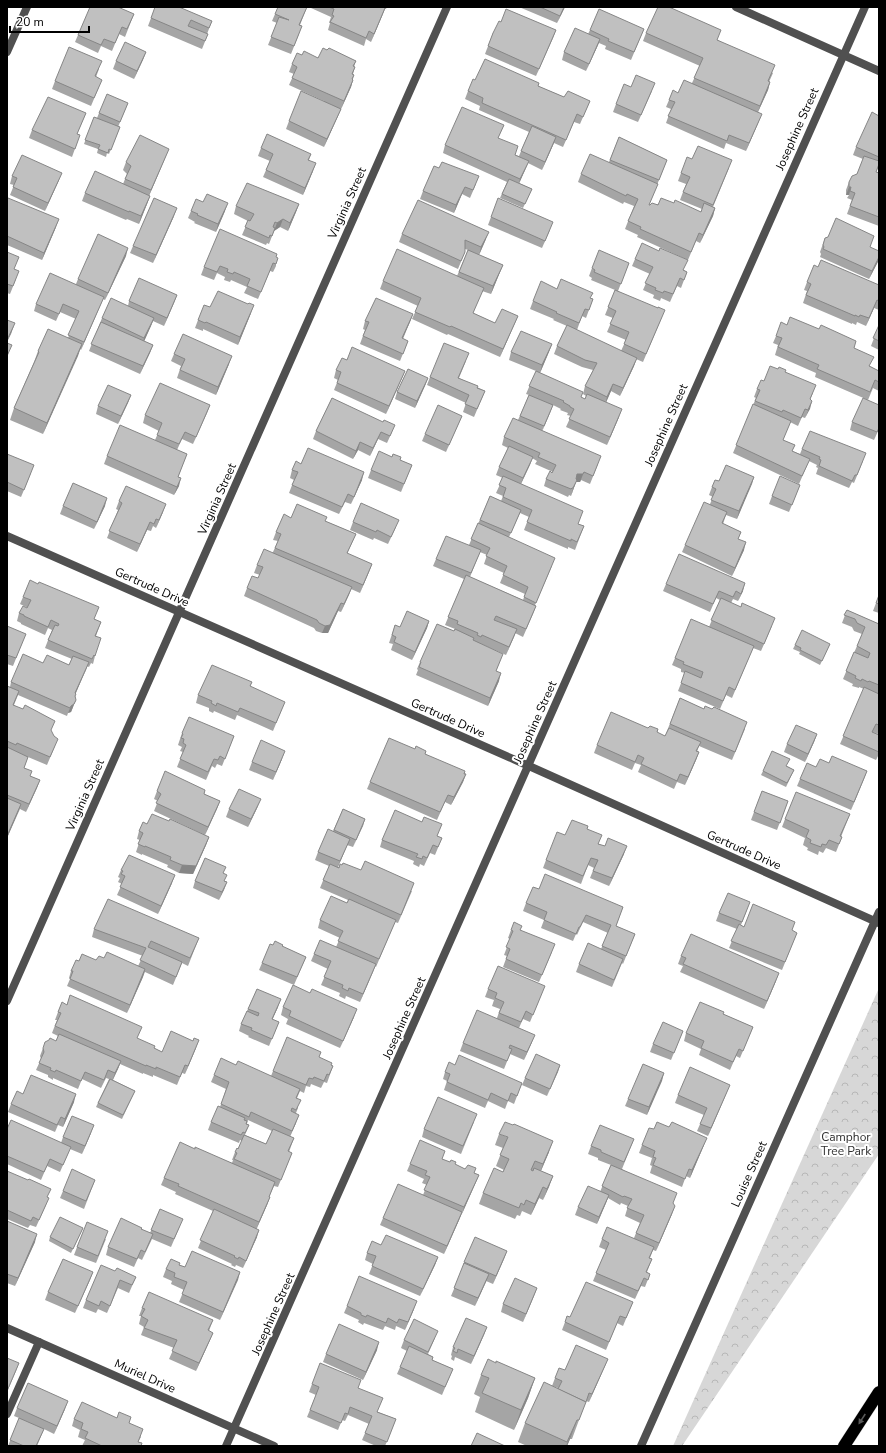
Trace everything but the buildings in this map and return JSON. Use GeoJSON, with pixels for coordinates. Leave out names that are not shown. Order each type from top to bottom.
{"type":"FeatureCollection","features":[{"type":"Feature","properties":{"kind":"highway"},"geometry":{"type":"LineString","coordinates":[[844,1446],[879,1392]]}},
{"type":"Feature","properties":{"kind":"street"},"geometry":{"type":"LineString","coordinates":[[7,52],[27,7]]}},
{"type":"Feature","properties":{"kind":"street","name":"Virginia Street"},"geometry":{"type":"LineString","coordinates":[[7,1000],[447,7]]}},
{"type":"Feature","properties":{"kind":"street"},"geometry":{"type":"LineString","coordinates":[[736,7],[879,71]]}},
{"type":"Feature","properties":{"kind":"street","name":"Josephine Street"},"geometry":{"type":"LineString","coordinates":[[226,1446],[235,1429],[865,7]]}},
{"type":"Feature","properties":{"kind":"street","name":"Gertrude Drive"},"geometry":{"type":"LineString","coordinates":[[7,536],[529,766],[877,922]]}},
{"type":"Feature","properties":{"kind":"street","name":"Louise Street"},"geometry":{"type":"LineString","coordinates":[[641,1446],[877,922],[879,912]]}},
{"type":"Feature","properties":{"kind":"street","name":"Muriel Drive"},"geometry":{"type":"LineString","coordinates":[[7,1328],[274,1446]]}},
{"type":"Feature","properties":{"kind":"street"},"geometry":{"type":"LineString","coordinates":[[7,1414],[39,1342]]}},
{"type":"Feature","properties":{"kind":"green space","name":"Camphor Tree Park"},"geometry":{"type":"Polygon","coordinates":[[[879,988],[879,1154],[682,1446],[673,1446],[879,988]]]}}]}
